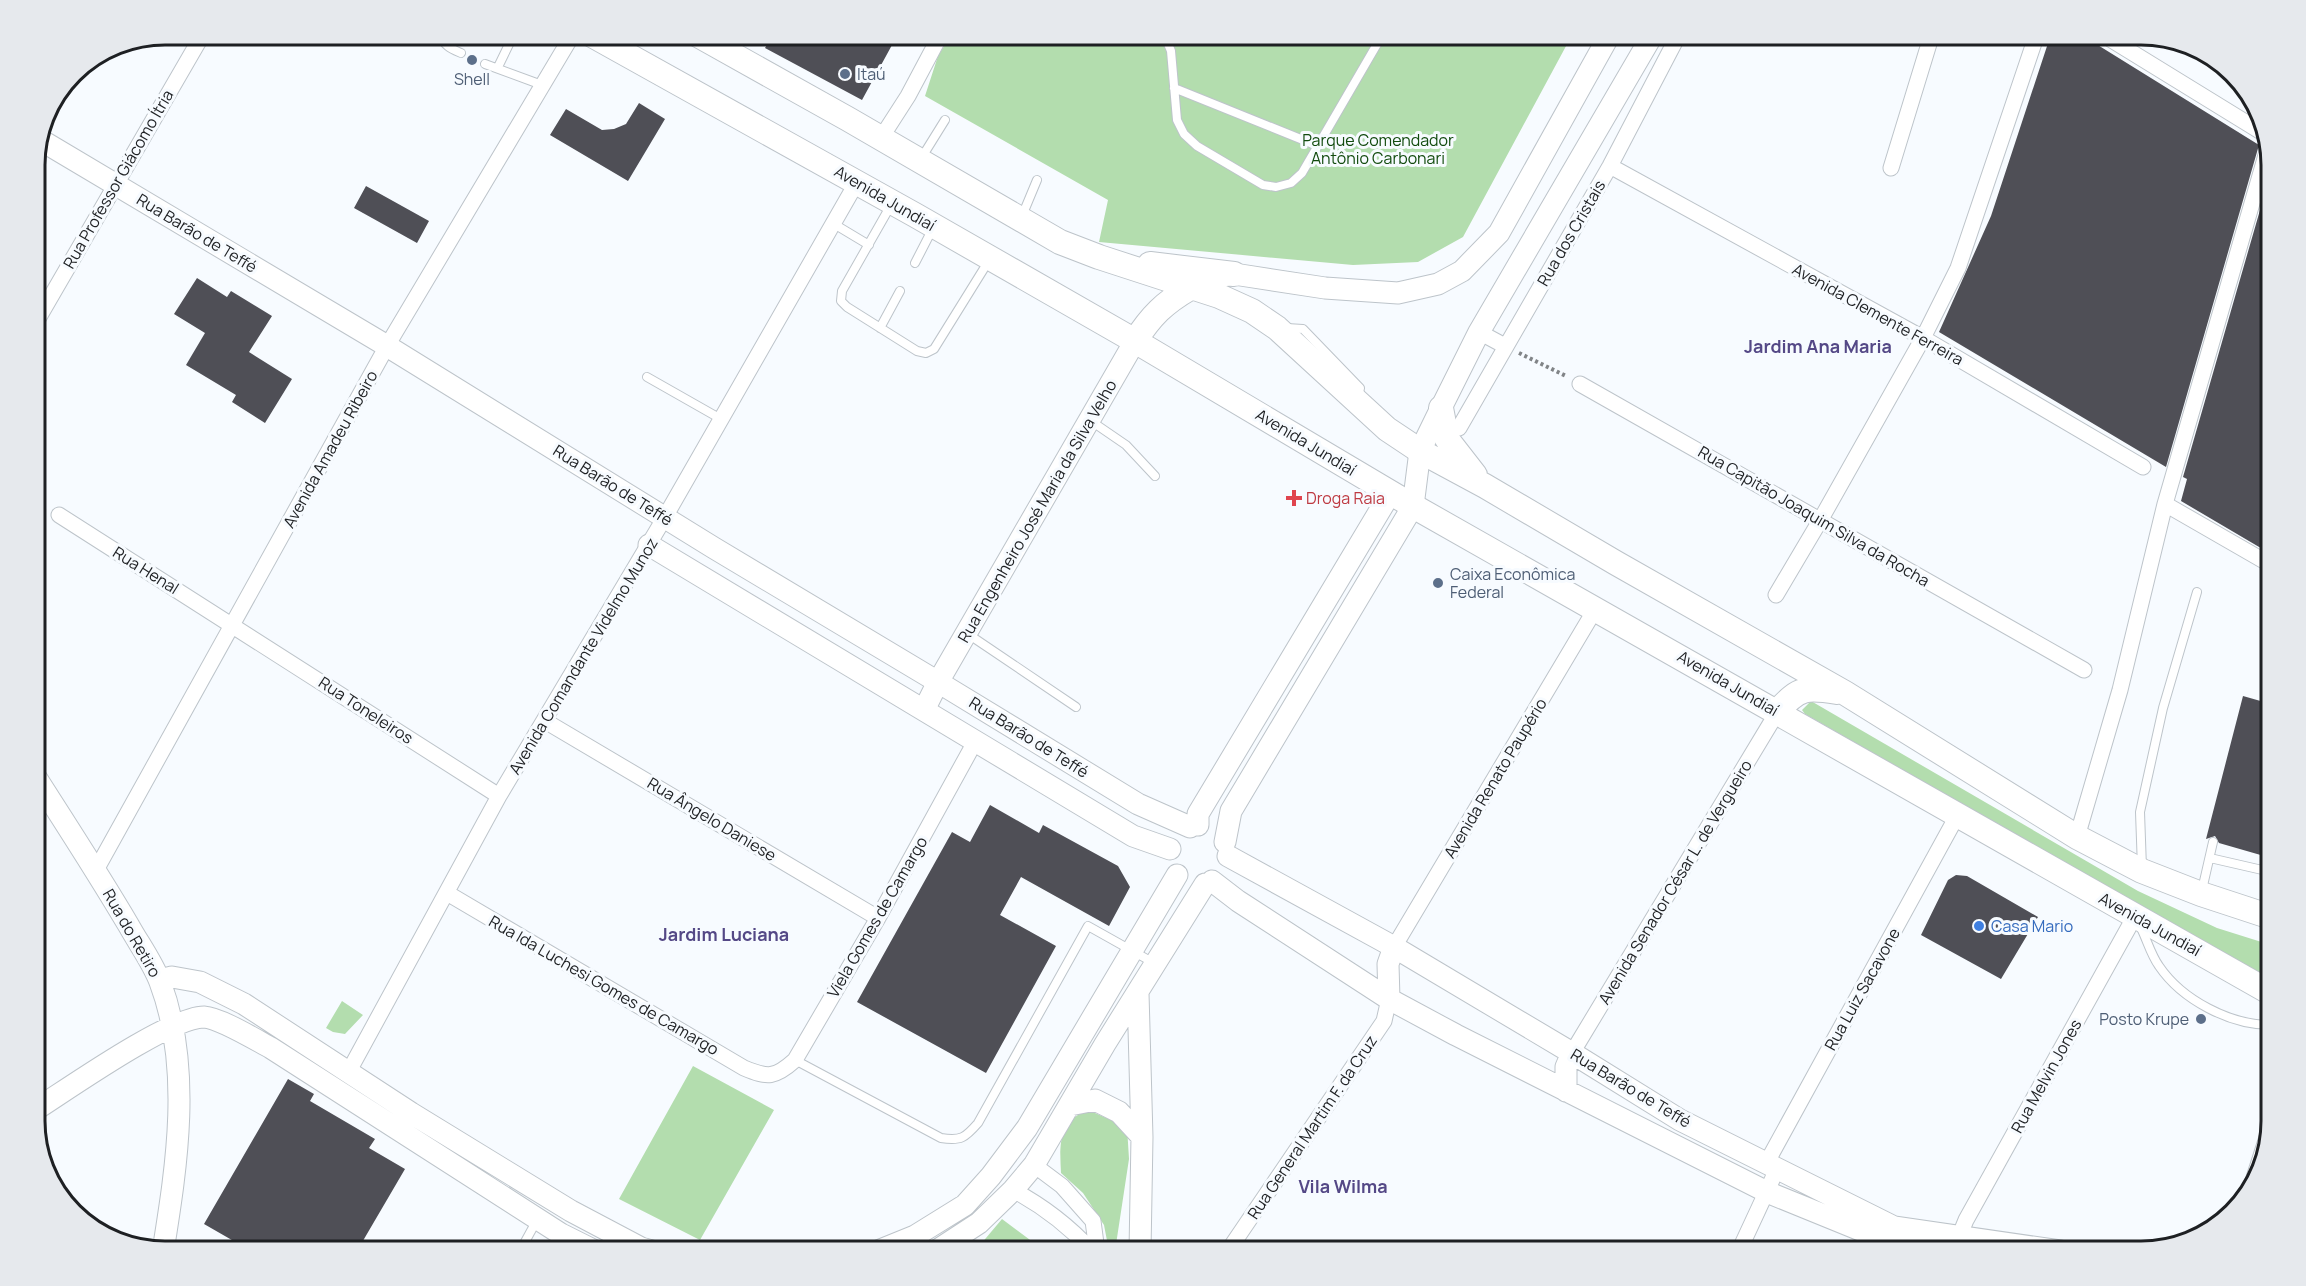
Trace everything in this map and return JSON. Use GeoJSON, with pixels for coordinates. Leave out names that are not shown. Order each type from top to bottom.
{"type":"FeatureCollection","features":[{"type":"Feature","properties":{"kind":"main road","name":"Avenida Jundiaí"},"geometry":{"type":"LineString","coordinates":[[610,45],[893,202],[1135,341],[1413,506],[1778,711],[2261,987]]}},
{"type":"Feature","properties":{"kind":"main road"},"geometry":{"type":"LineString","coordinates":[[716,45],[1060,242],[1219,296],[1252,311],[1277,328],[1387,429],[1420,451],[1845,693],[2077,837],[2142,871],[2261,914]]}},
{"type":"Feature","properties":{"kind":"main road"},"geometry":{"type":"LineString","coordinates":[[1099,257],[1325,288],[1398,293],[1438,284],[1462,271],[1499,233],[1604,45]]}},
{"type":"Feature","properties":{"kind":"main road"},"geometry":{"type":"LineString","coordinates":[[951,1241],[979,1223],[1013,1190],[1034,1165],[1155,964],[1208,883],[1223,871],[1231,811],[1413,506],[1420,451],[1479,333],[1647,45]]}},
{"type":"Feature","properties":{"kind":"main road","name":"Rua Barão de Teffé"},"geometry":{"type":"LineString","coordinates":[[47,144],[387,346],[714,548],[1138,804],[1194,826]]}},
{"type":"Feature","properties":{"kind":"main road"},"geometry":{"type":"LineString","coordinates":[[1135,341],[1148,321],[1167,302],[1202,280],[1234,274]]}},
{"type":"Feature","properties":{"kind":"main road","name":"Rua Engenheiro José Maria da Silva Velho"},"geometry":{"type":"LineString","coordinates":[[924,710],[1135,341]]}},
{"type":"Feature","properties":{"kind":"main road"},"geometry":{"type":"LineString","coordinates":[[1441,408],[1447,439],[1485,486]]}},
{"type":"Feature","properties":{"kind":"main road"},"geometry":{"type":"LineString","coordinates":[[1194,826],[1198,814],[1390,492]]}},
{"type":"Feature","properties":{"kind":"main road","name":"Rua Barão de Teffé"},"geometry":{"type":"LineString","coordinates":[[649,545],[1133,836],[1170,849]]}},
{"type":"Feature","properties":{"kind":"main road"},"geometry":{"type":"LineString","coordinates":[[675,561],[698,550],[714,548]]}},
{"type":"Feature","properties":{"kind":"main road"},"geometry":{"type":"LineString","coordinates":[[1778,711],[1791,696],[1812,688],[1845,693]]}},
{"type":"Feature","properties":{"kind":"main road","name":"Rua do Retiro"},"geometry":{"type":"LineString","coordinates":[[45,791],[96,870],[160,980],[177,1057],[178,1128],[175,1176],[165,1241]]}},
{"type":"Feature","properties":{"kind":"main road"},"geometry":{"type":"LineString","coordinates":[[1208,883],[1190,883],[1177,875],[1170,863],[1170,849],[1177,835],[1194,826],[1214,830],[1227,849]]}},
{"type":"Feature","properties":{"kind":"main road","name":"Rua Barão de Teffé"},"geometry":{"type":"LineString","coordinates":[[1227,849],[1572,1053],[1680,1120],[1894,1227],[1949,1241]]}},
{"type":"Feature","properties":{"kind":"main road"},"geometry":{"type":"LineString","coordinates":[[903,1241],[915,1236],[965,1205],[991,1176],[1027,1128],[1177,875]]}},
{"type":"Feature","properties":{"kind":"main road","name":"Rua Barão de Teffé"},"geometry":{"type":"LineString","coordinates":[[1208,883],[1389,999],[1767,1192],[1885,1241]]}},
{"type":"Feature","properties":{"kind":"main road"},"geometry":{"type":"LineString","coordinates":[[1389,999],[1388,964],[1394,947]]}},
{"type":"Feature","properties":{"kind":"main road"},"geometry":{"type":"LineString","coordinates":[[160,980],[172,977],[200,982],[244,1004],[411,1113],[571,1211],[628,1241]]}},
{"type":"Feature","properties":{"kind":"main road"},"geometry":{"type":"LineString","coordinates":[[1138,993],[1142,1137],[1140,1241]]}},
{"type":"Feature","properties":{"kind":"main road"},"geometry":{"type":"LineString","coordinates":[[45,1104],[135,1047],[171,1028],[204,1017],[237,1029],[321,1079],[575,1241]]}},
{"type":"Feature","properties":{"kind":"main road"},"geometry":{"type":"LineString","coordinates":[[1566,1091],[1566,1067],[1572,1053]]}},
{"type":"Feature","properties":{"kind":"main road"},"geometry":{"type":"LineString","coordinates":[[321,1079],[349,1071]]}},
{"type":"Feature","properties":{"kind":"main road"},"geometry":{"type":"LineString","coordinates":[[1070,1105],[1095,1100],[1119,1112],[1142,1137]]}},
{"type":"Feature","properties":{"kind":"main road"},"geometry":{"type":"LineString","coordinates":[[1671,1144],[1735,1161],[1773,1165]]}},
{"type":"Feature","properties":{"kind":"street","name":"Rua Professor Giácomo Ítria"},"geometry":{"type":"LineString","coordinates":[[45,306],[197,45]]}},
{"type":"Feature","properties":{"kind":"street","name":"Avenida Amadeu Ribeiro"},"geometry":{"type":"LineString","coordinates":[[96,870],[387,346],[566,45]]}},
{"type":"Feature","properties":{"kind":"street"},"geometry":{"type":"LineString","coordinates":[[881,138],[908,96],[935,45]]}},
{"type":"Feature","properties":{"kind":"street","name":"Rua dos Cristais"},"geometry":{"type":"LineString","coordinates":[[1459,428],[1610,166],[1673,45]]}},
{"type":"Feature","properties":{"kind":"street"},"geometry":{"type":"LineString","coordinates":[[1891,168],[1929,45]]}},
{"type":"Feature","properties":{"kind":"street"},"geometry":{"type":"LineString","coordinates":[[1776,595],[1923,338],[1958,268],[2033,45]]}},
{"type":"Feature","properties":{"kind":"street"},"geometry":{"type":"LineString","coordinates":[[2120,45],[2256,128]]}},
{"type":"Feature","properties":{"kind":"street","name":"Avenida Clemente Ferreira"},"geometry":{"type":"LineString","coordinates":[[1610,166],[1923,338],[2143,466]]}},
{"type":"Feature","properties":{"kind":"street"},"geometry":{"type":"LineString","coordinates":[[2077,837],[2120,690],[2165,504],[2261,172]]}},
{"type":"Feature","properties":{"kind":"street","name":"Avenida Comandante Videlmo Munoz"},"geometry":{"type":"LineString","coordinates":[[349,1071],[500,796],[649,545],[857,182]]}},
{"type":"Feature","properties":{"kind":"street"},"geometry":{"type":"LineString","coordinates":[[1479,333],[1505,346]]}},
{"type":"Feature","properties":{"kind":"street","name":"Rua Capitão Joaquim Silva da Rocha"},"geometry":{"type":"LineString","coordinates":[[1581,384],[2084,670]]}},
{"type":"Feature","properties":{"kind":"street"},"geometry":{"type":"LineString","coordinates":[[2165,504],[2261,559]]}},
{"type":"Feature","properties":{"kind":"street","name":"Rua Henal"},"geometry":{"type":"LineString","coordinates":[[60,515],[233,624]]}},
{"type":"Feature","properties":{"kind":"street","name":"Avenida Renato Paupério"},"geometry":{"type":"LineString","coordinates":[[1394,947],[1596,608]]}},
{"type":"Feature","properties":{"kind":"street","name":"Rua Toneleiros"},"geometry":{"type":"LineString","coordinates":[[233,624],[500,796]]}},
{"type":"Feature","properties":{"kind":"street","name":"Avenida Senador César L. de Vergueiro"},"geometry":{"type":"LineString","coordinates":[[1572,1053],[1778,711]]}},
{"type":"Feature","properties":{"kind":"street","name":"Rua Ângelo Daniese"},"geometry":{"type":"LineString","coordinates":[[545,721],[878,918]]}},
{"type":"Feature","properties":{"kind":"street","name":"Viela Gomes de Camargo"},"geometry":{"type":"LineString","coordinates":[[763,1076],[781,1073],[795,1060],[878,918],[976,740]]}},
{"type":"Feature","properties":{"kind":"street","name":"Rua Luiz Sacavone"},"geometry":{"type":"LineString","coordinates":[[1744,1241],[1767,1192],[1773,1165],[1958,816]]}},
{"type":"Feature","properties":{"kind":"street","name":"Rua Ida Luchesi Gomes de Camargo"},"geometry":{"type":"LineString","coordinates":[[447,893],[744,1068],[763,1076]]}},
{"type":"Feature","properties":{"kind":"street","name":"Rua Melvin Jones"},"geometry":{"type":"LineString","coordinates":[[1962,1241],[1966,1220],[2135,916]]}},
{"type":"Feature","properties":{"kind":"street","name":"Rua General Martim F. da Cruz"},"geometry":{"type":"LineString","coordinates":[[1235,1241],[1384,1021],[1389,999]]}},
{"type":"Feature","properties":{"kind":"street"},"geometry":{"type":"LineString","coordinates":[[1034,1165],[1062,1186],[1093,1221],[1096,1241]]}},
{"type":"Feature","properties":{"kind":"street"},"geometry":{"type":"LineString","coordinates":[[1013,1190],[1039,1204],[1083,1241]]}},
{"type":"Feature","properties":{"kind":"lane"},"geometry":{"type":"LineString","coordinates":[[446,45],[461,53]]}},
{"type":"Feature","properties":{"kind":"lane"},"geometry":{"type":"LineString","coordinates":[[498,67],[509,45]]}},
{"type":"Feature","properties":{"kind":"lane"},"geometry":{"type":"LineString","coordinates":[[1169,45],[1177,120],[1184,134],[1197,146],[1263,185],[1276,187],[1291,183],[1302,173],[1377,45]]}},
{"type":"Feature","properties":{"kind":"lane"},"geometry":{"type":"LineString","coordinates":[[485,64],[542,85]]}},
{"type":"Feature","properties":{"kind":"lane"},"geometry":{"type":"LineString","coordinates":[[1174,88],[1318,146]]}},
{"type":"Feature","properties":{"kind":"lane"},"geometry":{"type":"LineString","coordinates":[[919,161],[945,120]]}},
{"type":"Feature","properties":{"kind":"lane"},"geometry":{"type":"LineString","coordinates":[[1021,220],[1037,180]]}},
{"type":"Feature","properties":{"kind":"lane"},"geometry":{"type":"LineString","coordinates":[[893,202],[842,291],[841,301],[917,351],[926,353],[934,349],[991,258]]}},
{"type":"Feature","properties":{"kind":"lane"},"geometry":{"type":"LineString","coordinates":[[834,224],[869,245]]}},
{"type":"Feature","properties":{"kind":"lane"},"geometry":{"type":"LineString","coordinates":[[915,263],[934,226]]}},
{"type":"Feature","properties":{"kind":"lane"},"geometry":{"type":"LineString","coordinates":[[880,328],[900,291]]}},
{"type":"Feature","properties":{"kind":"lane"},"geometry":{"type":"LineString","coordinates":[[647,377],[721,420]]}},
{"type":"Feature","properties":{"kind":"lane"},"geometry":{"type":"LineString","coordinates":[[1090,420],[1126,445],[1155,476]]}},
{"type":"Feature","properties":{"kind":"lane"},"geometry":{"type":"LineString","coordinates":[[2142,871],[2140,812],[2163,708],[2198,592]]}},
{"type":"Feature","properties":{"kind":"lane"},"geometry":{"type":"LineString","coordinates":[[967,633],[1076,707]]}},
{"type":"Feature","properties":{"kind":"lane"},"geometry":{"type":"LineString","coordinates":[[2201,894],[2213,842]]}},
{"type":"Feature","properties":{"kind":"lane"},"geometry":{"type":"LineString","coordinates":[[2210,858],[2261,870]]}},
{"type":"Feature","properties":{"kind":"lane"},"geometry":{"type":"LineString","coordinates":[[2135,916],[2158,964],[2170,981],[2205,1007],[2223,1016],[2261,1023]]}},
{"type":"Feature","properties":{"kind":"lane"},"geometry":{"type":"LineString","coordinates":[[795,1060],[941,1138],[955,1140],[967,1136],[978,1123],[1088,926],[1155,964]]}},
{"type":"Feature","properties":{"kind":"lane"},"geometry":{"type":"LineString","coordinates":[[526,1241],[538,1219]]}},
{"type":"Feature","properties":{"kind":"path"},"geometry":{"type":"LineString","coordinates":[[1505,346],[1581,384]]}},
{"type":"Feature","properties":{"kind":"green space","name":"Parque Comendador Antônio Carbonari"},"geometry":{"type":"Polygon","coordinates":[[[945,45],[1567,45],[1463,237],[1418,262],[1353,265],[1099,242],[1108,200],[925,96],[938,56],[945,45]]]}},
{"type":"Feature","properties":{"kind":"green space"},"geometry":{"type":"Polygon","coordinates":[[[1811,701],[2138,891],[2217,928],[2261,942],[2261,976],[1805,714],[1802,710],[1811,701]]]}},
{"type":"Feature","properties":{"kind":"green space"},"geometry":{"type":"Polygon","coordinates":[[[342,1001],[363,1015],[345,1034],[326,1028],[342,1001]]]}},
{"type":"Feature","properties":{"kind":"green space"},"geometry":{"type":"Polygon","coordinates":[[[693,1066],[774,1110],[700,1240],[619,1199],[693,1066]]]}},
{"type":"Feature","properties":{"kind":"green space"},"geometry":{"type":"Polygon","coordinates":[[[1082,1113],[1095,1113],[1127,1127],[1129,1159],[1117,1241],[1107,1241],[1104,1225],[1083,1193],[1061,1173],[1062,1139],[1068,1124],[1082,1113]]]}},
{"type":"Feature","properties":{"kind":"green space"},"geometry":{"type":"Polygon","coordinates":[[[1002,1219],[1032,1241],[983,1241],[1002,1219]]]}},
{"type":"Feature","properties":{"kind":"building","name":"Itaú"},"geometry":{"type":"Polygon","coordinates":[[[767,45],[892,45],[862,100],[765,48],[767,45]]]}},
{"type":"Feature","properties":{"kind":"building"},"geometry":{"type":"Polygon","coordinates":[[[2047,45],[2098,45],[2259,145],[2166,467],[1939,332],[1991,216],[2047,45]]]}},
{"type":"Feature","properties":{"kind":"building"},"geometry":{"type":"Polygon","coordinates":[[[639,103],[665,119],[628,181],[550,135],[566,109],[602,130],[614,129],[626,124],[639,103]]]}},
{"type":"Feature","properties":{"kind":"building"},"geometry":{"type":"Polygon","coordinates":[[[366,186],[429,221],[417,243],[354,208],[366,186]]]}},
{"type":"Feature","properties":{"kind":"building"},"geometry":{"type":"Polygon","coordinates":[[[2261,207],[2261,548],[2181,501],[2187,479],[2183,477],[2261,207]]]}},
{"type":"Feature","properties":{"kind":"building"},"geometry":{"type":"Polygon","coordinates":[[[197,278],[227,297],[231,291],[272,316],[249,352],[292,379],[265,423],[232,402],[236,395],[186,365],[205,333],[174,314],[197,278]]]}},
{"type":"Feature","properties":{"kind":"building"},"geometry":{"type":"Polygon","coordinates":[[[2243,696],[2261,701],[2261,855],[2219,843],[2215,836],[2206,839],[2243,696]]]}},
{"type":"Feature","properties":{"kind":"building"},"geometry":{"type":"Polygon","coordinates":[[[990,805],[1039,833],[1043,825],[1118,866],[1130,887],[1109,926],[1021,877],[1000,915],[1056,946],[986,1073],[857,1002],[952,832],[970,842],[990,805]]]}},
{"type":"Feature","properties":{"kind":"building","name":"Casa Mario"},"geometry":{"type":"Polygon","coordinates":[[[1956,875],[1967,876],[2038,917],[2001,979],[1921,935],[1948,880],[1956,875]]]}},
{"type":"Feature","properties":{"kind":"building"},"geometry":{"type":"Polygon","coordinates":[[[288,1079],[314,1094],[310,1101],[375,1139],[369,1148],[405,1169],[363,1241],[234,1241],[204,1224],[288,1079]]]}},
{"type":"Feature","properties":{"kind":"place","name":"Shell"},"geometry":{"type":"Point","coordinates":[472,60]}},
{"type":"Feature","properties":{"kind":"place","name":"Itaú"},"geometry":{"type":"Point","coordinates":[845,74]}},
{"type":"Feature","properties":{"kind":"place","name":"Droga Raia"},"geometry":{"type":"Point","coordinates":[1294,498]}},
{"type":"Feature","properties":{"kind":"place","name":"Caixa Econômica Federal"},"geometry":{"type":"Point","coordinates":[1438,583]}},
{"type":"Feature","properties":{"kind":"place","name":"Casa Mario"},"geometry":{"type":"Point","coordinates":[1979,926]}},
{"type":"Feature","properties":{"kind":"place","name":"Posto Krupe"},"geometry":{"type":"Point","coordinates":[2201,1019]}},
{"type":"Feature","properties":{"kind":"district","name":"Jardim Ana Maria"},"geometry":{"type":"Point","coordinates":[1818,347]}},
{"type":"Feature","properties":{"kind":"district","name":"Jardim Luciana"},"geometry":{"type":"Point","coordinates":[724,935]}},
{"type":"Feature","properties":{"kind":"district","name":"Vila Wilma"},"geometry":{"type":"Point","coordinates":[1343,1187]}}]}
